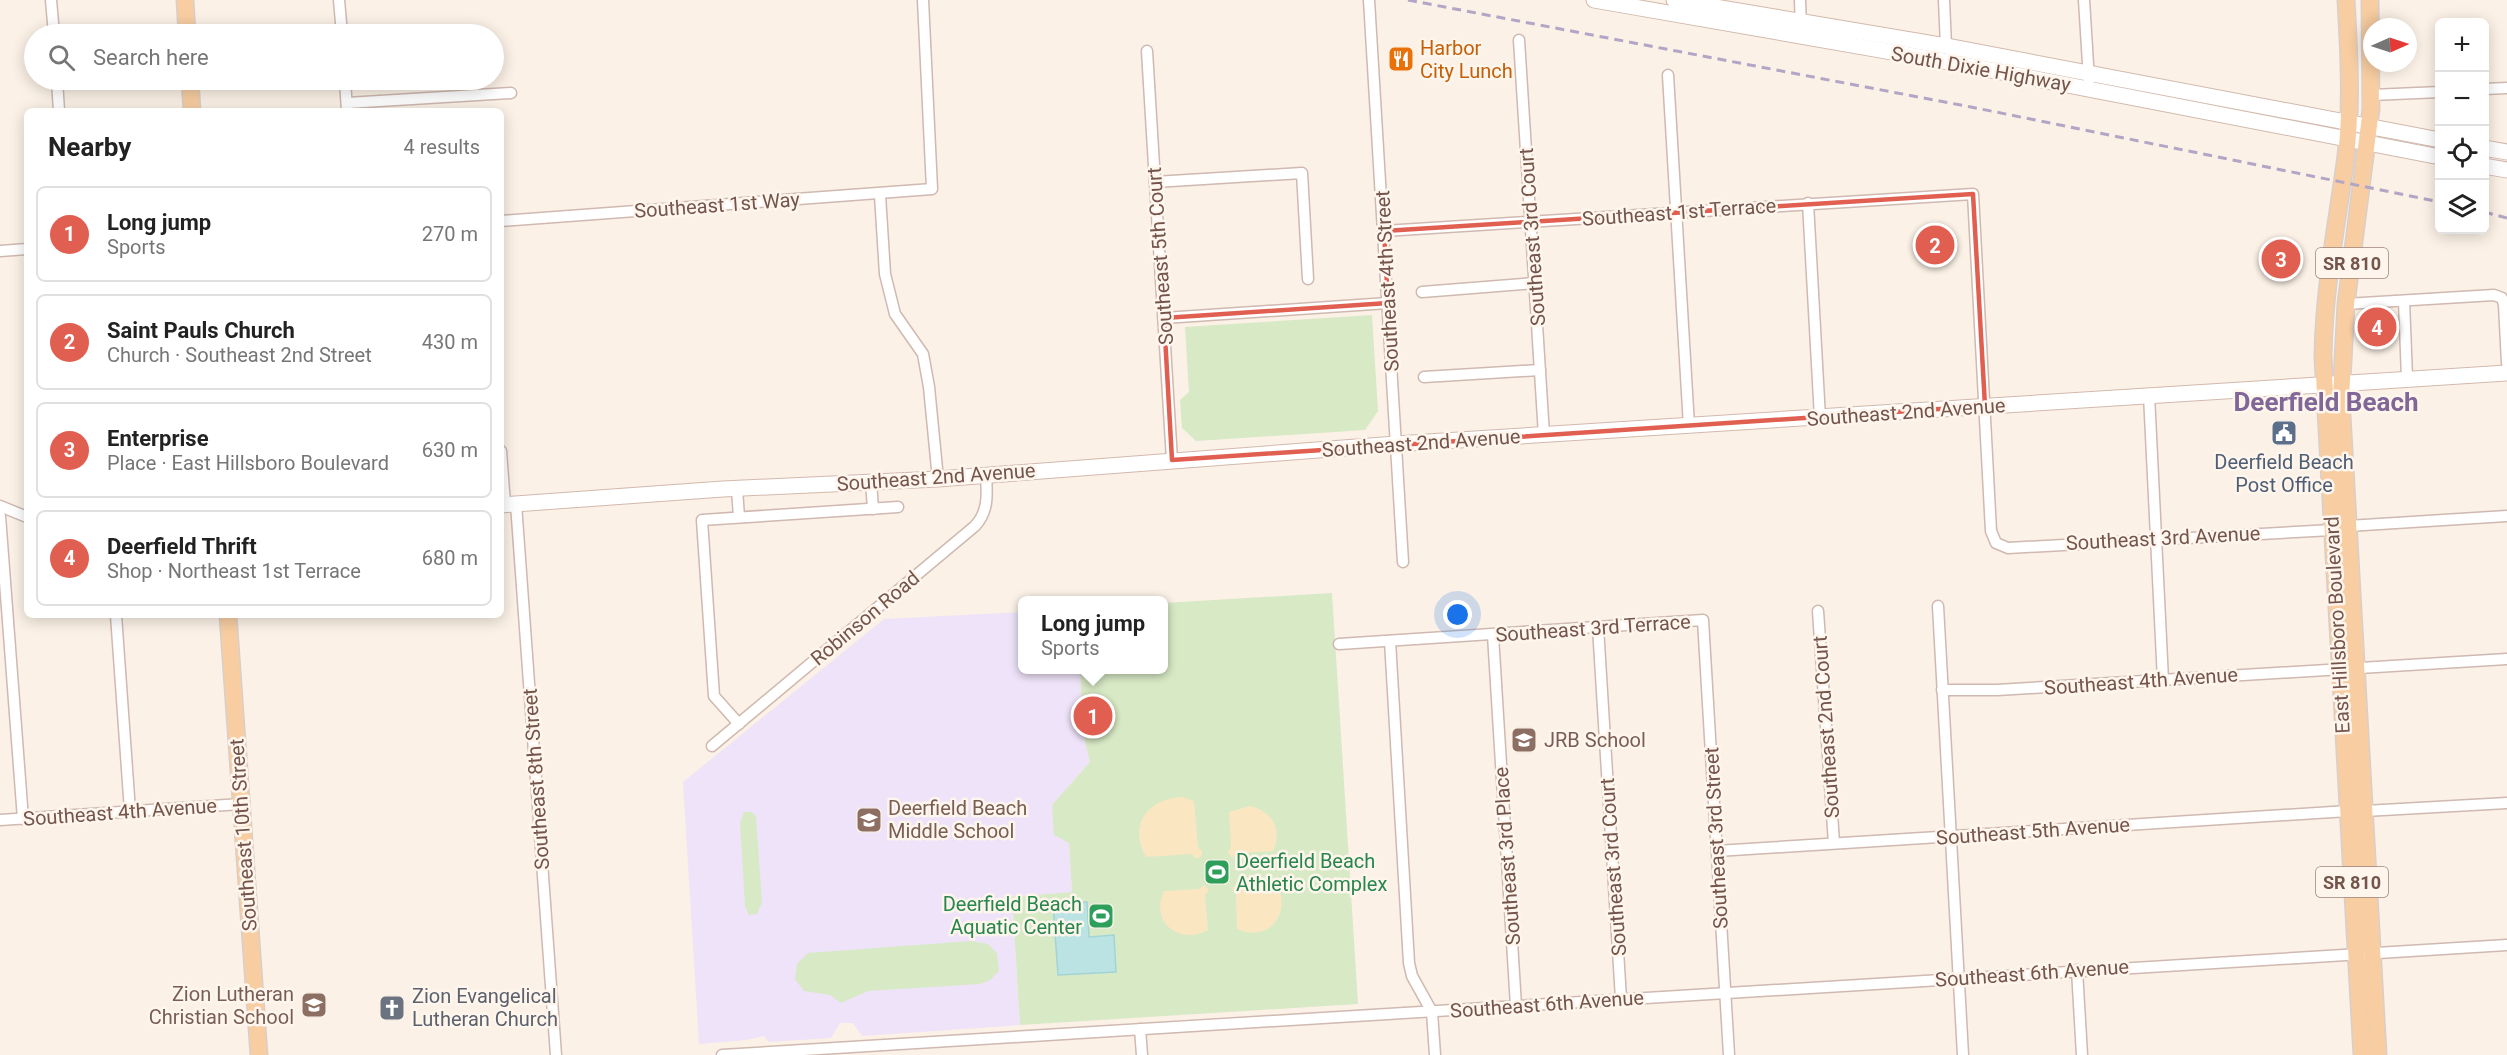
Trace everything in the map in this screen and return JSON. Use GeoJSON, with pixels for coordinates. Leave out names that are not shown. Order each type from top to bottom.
{"type":"FeatureCollection","features":[{"type":"Feature","properties":{"kind":"main road"},"geometry":{"type":"LineString","coordinates":[[184,0],[186,24]]}},
{"type":"Feature","properties":{"kind":"main road","name":"SR 810"},"geometry":{"type":"LineString","coordinates":[[2346,0],[2349,80],[2347,132]]}},
{"type":"Feature","properties":{"kind":"main road","name":"SR 810"},"geometry":{"type":"LineString","coordinates":[[2369,136],[2372,95],[2370,0]]}},
{"type":"Feature","properties":{"kind":"main road"},"geometry":{"type":"LineString","coordinates":[[191,90],[192,108]]}},
{"type":"Feature","properties":{"kind":"main road","name":"East Hillsboro Boulevard"},"geometry":{"type":"LineString","coordinates":[[2347,132],[2327,283],[2324,383],[2331,530],[2348,668]]}},
{"type":"Feature","properties":{"kind":"main road","name":"East Hillsboro Boulevard"},"geometry":{"type":"LineString","coordinates":[[2362,1055],[2364,953],[2348,668],[2348,526],[2342,382],[2346,304],[2369,136]]}},
{"type":"Feature","properties":{"kind":"main road","name":"Southeast 10th Street"},"geometry":{"type":"LineString","coordinates":[[228,618],[259,1055]]}},
{"type":"Feature","properties":{"kind":"main road","name":"East Hillsboro Boulevard"},"geometry":{"type":"LineString","coordinates":[[2364,953],[2378,1055]]}},
{"type":"Feature","properties":{"kind":"street"},"geometry":{"type":"LineString","coordinates":[[51,0],[53,24]]}},
{"type":"Feature","properties":{"kind":"street"},"geometry":{"type":"LineString","coordinates":[[339,0],[341,24]]}},
{"type":"Feature","properties":{"kind":"street","name":"Southeast 1st Way"},"geometry":{"type":"LineString","coordinates":[[504,221],[880,195],[932,189],[923,0]]}},
{"type":"Feature","properties":{"kind":"street","name":"Southeast 4th Street"},"geometry":{"type":"LineString","coordinates":[[1370,0],[1403,562]]}},
{"type":"Feature","properties":{"kind":"street","name":"South Dixie Highway"},"geometry":{"type":"LineString","coordinates":[[1594,0],[1801,30],[1946,46],[2089,73],[2347,132]]}},
{"type":"Feature","properties":{"kind":"street","name":"South Dixie Highway"},"geometry":{"type":"LineString","coordinates":[[1674,0],[1949,62],[2090,89],[2369,136]]}},
{"type":"Feature","properties":{"kind":"street"},"geometry":{"type":"LineString","coordinates":[[1800,0],[1801,30]]}},
{"type":"Feature","properties":{"kind":"street"},"geometry":{"type":"LineString","coordinates":[[1944,0],[1946,46]]}},
{"type":"Feature","properties":{"kind":"street"},"geometry":{"type":"LineString","coordinates":[[2084,0],[2090,89]]}},
{"type":"Feature","properties":{"kind":"street","name":"Southeast 3rd Court"},"geometry":{"type":"LineString","coordinates":[[1519,40],[1544,435]]}},
{"type":"Feature","properties":{"kind":"street","name":"Southeast 5th Court"},"geometry":{"type":"LineString","coordinates":[[1147,51],[1172,460]]}},
{"type":"Feature","properties":{"kind":"street"},"geometry":{"type":"LineString","coordinates":[[1668,75],[1689,426]]}},
{"type":"Feature","properties":{"kind":"street"},"geometry":{"type":"LineString","coordinates":[[2489,89],[2507,88]]}},
{"type":"Feature","properties":{"kind":"street"},"geometry":{"type":"LineString","coordinates":[[58,90],[60,108]]}},
{"type":"Feature","properties":{"kind":"street"},"geometry":{"type":"LineString","coordinates":[[346,90],[347,107],[511,93]]}},
{"type":"Feature","properties":{"kind":"street"},"geometry":{"type":"LineString","coordinates":[[2372,95],[2435,92]]}},
{"type":"Feature","properties":{"kind":"street"},"geometry":{"type":"LineString","coordinates":[[2369,136],[2435,140]]}},
{"type":"Feature","properties":{"kind":"street"},"geometry":{"type":"LineString","coordinates":[[2369,136],[2435,157]]}},
{"type":"Feature","properties":{"kind":"street"},"geometry":{"type":"LineString","coordinates":[[2489,149],[2507,152]]}},
{"type":"Feature","properties":{"kind":"street"},"geometry":{"type":"LineString","coordinates":[[2489,167],[2507,170]]}},
{"type":"Feature","properties":{"kind":"street"},"geometry":{"type":"LineString","coordinates":[[1155,182],[1302,173],[1308,279]]}},
{"type":"Feature","properties":{"kind":"street","name":"Southeast 1st Terrace"},"geometry":{"type":"LineString","coordinates":[[1384,231],[1973,194],[1984,406]]}},
{"type":"Feature","properties":{"kind":"street"},"geometry":{"type":"LineString","coordinates":[[880,195],[885,274],[895,314],[923,354],[929,387],[938,479]]}},
{"type":"Feature","properties":{"kind":"street"},"geometry":{"type":"LineString","coordinates":[[1808,203],[1820,418]]}},
{"type":"Feature","properties":{"kind":"street"},"geometry":{"type":"LineString","coordinates":[[0,251],[24,249]]}},
{"type":"Feature","properties":{"kind":"street"},"geometry":{"type":"LineString","coordinates":[[1422,292],[1535,283]]}},
{"type":"Feature","properties":{"kind":"street"},"geometry":{"type":"LineString","coordinates":[[2346,304],[2494,295],[2502,298],[2507,363]]}},
{"type":"Feature","properties":{"kind":"street"},"geometry":{"type":"LineString","coordinates":[[2404,301],[2407,378]]}},
{"type":"Feature","properties":{"kind":"street"},"geometry":{"type":"LineString","coordinates":[[1164,318],[1388,303]]}},
{"type":"Feature","properties":{"kind":"street"},"geometry":{"type":"LineString","coordinates":[[1424,377],[1540,370]]}},
{"type":"Feature","properties":{"kind":"street","name":"Southeast 2nd Avenue"},"geometry":{"type":"LineString","coordinates":[[507,505],[737,489],[938,479],[1396,444],[2507,373]]}},
{"type":"Feature","properties":{"kind":"street"},"geometry":{"type":"LineString","coordinates":[[2149,395],[2163,680]]}},
{"type":"Feature","properties":{"kind":"street","name":"Southeast 3rd Avenue"},"geometry":{"type":"LineString","coordinates":[[1984,406],[1991,531],[1996,543],[2008,548],[2155,538],[2331,530]]}},
{"type":"Feature","properties":{"kind":"street","name":"Robinson Road"},"geometry":{"type":"LineString","coordinates":[[712,746],[975,526],[984,516],[987,492],[986,474]]}},
{"type":"Feature","properties":{"kind":"street","name":"Southeast 8th Street"},"geometry":{"type":"LineString","coordinates":[[504,478],[556,1055]]}},
{"type":"Feature","properties":{"kind":"street"},"geometry":{"type":"LineString","coordinates":[[871,481],[873,509]]}},
{"type":"Feature","properties":{"kind":"street"},"geometry":{"type":"LineString","coordinates":[[737,489],[739,517]]}},
{"type":"Feature","properties":{"kind":"street"},"geometry":{"type":"LineString","coordinates":[[0,506],[24,516]]}},
{"type":"Feature","properties":{"kind":"street"},"geometry":{"type":"LineString","coordinates":[[738,724],[714,696],[702,520],[898,507]]}},
{"type":"Feature","properties":{"kind":"street"},"geometry":{"type":"LineString","coordinates":[[0,516],[3,610],[23,819]]}},
{"type":"Feature","properties":{"kind":"street"},"geometry":{"type":"LineString","coordinates":[[2348,526],[2507,516]]}},
{"type":"Feature","properties":{"kind":"street"},"geometry":{"type":"LineString","coordinates":[[1938,606],[1963,1055]]}},
{"type":"Feature","properties":{"kind":"street","name":"Southeast 2nd Court"},"geometry":{"type":"LineString","coordinates":[[1818,611],[1834,843]]}},
{"type":"Feature","properties":{"kind":"street"},"geometry":{"type":"LineString","coordinates":[[116,618],[130,811]]}},
{"type":"Feature","properties":{"kind":"street","name":"Southeast 3rd Terrace"},"geometry":{"type":"LineString","coordinates":[[1339,644],[1703,620]]}},
{"type":"Feature","properties":{"kind":"street","name":"Southeast 3rd Street"},"geometry":{"type":"LineString","coordinates":[[1703,620],[1729,1055]]}},
{"type":"Feature","properties":{"kind":"street","name":"Southeast 3rd Court"},"geometry":{"type":"LineString","coordinates":[[1598,627],[1621,999]]}},
{"type":"Feature","properties":{"kind":"street","name":"Southeast 3rd Place"},"geometry":{"type":"LineString","coordinates":[[1493,634],[1516,1006]]}},
{"type":"Feature","properties":{"kind":"street"},"geometry":{"type":"LineString","coordinates":[[1390,641],[1408,963],[1412,976],[1432,1012],[1435,1055]]}},
{"type":"Feature","properties":{"kind":"street","name":"Southeast 4th Avenue"},"geometry":{"type":"LineString","coordinates":[[1942,690],[1997,690],[2507,659]]}},
{"type":"Feature","properties":{"kind":"street","name":"Southeast 5th Avenue"},"geometry":{"type":"LineString","coordinates":[[1717,851],[2507,803]]}},
{"type":"Feature","properties":{"kind":"street","name":"Southeast 4th Avenue"},"geometry":{"type":"LineString","coordinates":[[0,820],[241,804]]}},
{"type":"Feature","properties":{"kind":"street","name":"Southeast 6th Avenue"},"geometry":{"type":"LineString","coordinates":[[722,1055],[849,1051],[1140,1029],[2507,945]]}},
{"type":"Feature","properties":{"kind":"street"},"geometry":{"type":"LineString","coordinates":[[2077,970],[2082,1055]]}},
{"type":"Feature","properties":{"kind":"street"},"geometry":{"type":"LineString","coordinates":[[1140,1029],[1142,1055]]}},
{"type":"Feature","properties":{"kind":"highlighted area"},"geometry":{"type":"Polygon","coordinates":[[[1973,194],[1985,406],[1172,460],[1164,318],[1388,303],[1384,231],[1973,194]]]}},
{"type":"Feature","properties":{"kind":"shaded area","name":"Deerfield Beach Middle School"},"geometry":{"type":"Polygon","coordinates":[[[1018,612],[1018,674],[1080,674],[1084,738],[1090,762],[1052,805],[1069,843],[1072,892],[1009,897],[1010,912],[1013,912],[1020,1025],[862,1036],[853,1023],[840,1023],[831,1038],[769,1042],[764,1036],[699,1044],[683,782],[884,619],[1018,612]]]}},
{"type":"Feature","properties":{"kind":"green space"},"geometry":{"type":"Polygon","coordinates":[[[1372,315],[1378,411],[1365,430],[1196,441],[1182,428],[1180,400],[1189,392],[1185,327],[1372,315]]]}},
{"type":"Feature","properties":{"kind":"green space"},"geometry":{"type":"Polygon","coordinates":[[[1332,593],[1358,1004],[1020,1025],[1013,912],[1009,912],[1008,897],[1072,892],[1069,843],[1054,835],[1052,805],[1090,762],[1084,738],[1080,674],[1168,674],[1168,603],[1332,593]]]}},
{"type":"Feature","properties":{"kind":"green space"},"geometry":{"type":"Polygon","coordinates":[[[744,812],[752,812],[756,817],[762,902],[757,914],[749,915],[745,906],[740,823],[744,812]]]}},
{"type":"Feature","properties":{"kind":"green space"},"geometry":{"type":"Polygon","coordinates":[[[971,941],[988,944],[997,953],[999,971],[990,980],[980,984],[868,991],[841,1003],[830,995],[804,991],[795,979],[797,964],[808,953],[971,941]]]}},
{"type":"Feature","properties":{"kind":"sand"},"geometry":{"type":"Polygon","coordinates":[[[1182,797],[1194,801],[1201,857],[1195,858],[1192,854],[1146,857],[1139,834],[1144,816],[1150,808],[1159,803],[1182,797]]]}},
{"type":"Feature","properties":{"kind":"sand"},"geometry":{"type":"Polygon","coordinates":[[[1250,806],[1264,812],[1274,822],[1276,843],[1273,851],[1238,853],[1232,858],[1228,852],[1231,847],[1229,812],[1250,806]]]}},
{"type":"Feature","properties":{"kind":"sand"},"geometry":{"type":"Polygon","coordinates":[[[1237,884],[1242,887],[1277,885],[1281,896],[1279,915],[1267,929],[1248,932],[1237,929],[1236,893],[1232,888],[1237,884]]]}},
{"type":"Feature","properties":{"kind":"sand"},"geometry":{"type":"Polygon","coordinates":[[[1204,885],[1209,890],[1205,895],[1208,930],[1187,935],[1170,928],[1161,912],[1160,902],[1164,891],[1199,889],[1204,885]]]}},
{"type":"Feature","properties":{"kind":"water"},"geometry":{"type":"Polygon","coordinates":[[[1087,902],[1089,937],[1114,935],[1116,972],[1058,975],[1053,904],[1087,902]]]}},
{"type":"Feature","properties":{"kind":"railway"},"geometry":{"type":"LineString","coordinates":[[1408,0],[1971,107],[2435,201]]}},
{"type":"Feature","properties":{"kind":"railway"},"geometry":{"type":"LineString","coordinates":[[2489,213],[2507,218]]}},
{"type":"Feature","properties":{"kind":"place","name":"Harbor City Lunch"},"geometry":{"type":"Point","coordinates":[1401,59]}},
{"type":"Feature","properties":{"kind":"place","name":"Saint Pauls Church"},"geometry":{"type":"Point","coordinates":[1935,245]}},
{"type":"Feature","properties":{"kind":"place","name":"Enterprise"},"geometry":{"type":"Point","coordinates":[2281,259]}},
{"type":"Feature","properties":{"kind":"place","name":"Deerfield Thrift"},"geometry":{"type":"Point","coordinates":[2377,327]}},
{"type":"Feature","properties":{"kind":"place","name":"Deerfield Beach Post Office"},"geometry":{"type":"Point","coordinates":[2284,433]}},
{"type":"Feature","properties":{"kind":"place","name":"Long jump"},"geometry":{"type":"Point","coordinates":[1093,716]}},
{"type":"Feature","properties":{"kind":"place","name":"JRB School"},"geometry":{"type":"Point","coordinates":[1524,740]}},
{"type":"Feature","properties":{"kind":"place","name":"Deerfield Beach Middle School"},"geometry":{"type":"Point","coordinates":[869,820]}},
{"type":"Feature","properties":{"kind":"place","name":"Deerfield Beach Athletic Complex"},"geometry":{"type":"Point","coordinates":[1217,872]}},
{"type":"Feature","properties":{"kind":"place","name":"Deerfield Beach Aquatic Center"},"geometry":{"type":"Point","coordinates":[1101,916]}},
{"type":"Feature","properties":{"kind":"place","name":"Zion Lutheran Christian School"},"geometry":{"type":"Point","coordinates":[314,1005]}},
{"type":"Feature","properties":{"kind":"place","name":"Zion Evangelical Lutheran Church"},"geometry":{"type":"Point","coordinates":[392,1008]}},
{"type":"Feature","properties":{"kind":"district","name":"Deerfield Beach"},"geometry":{"type":"Point","coordinates":[2326,402]}}]}
